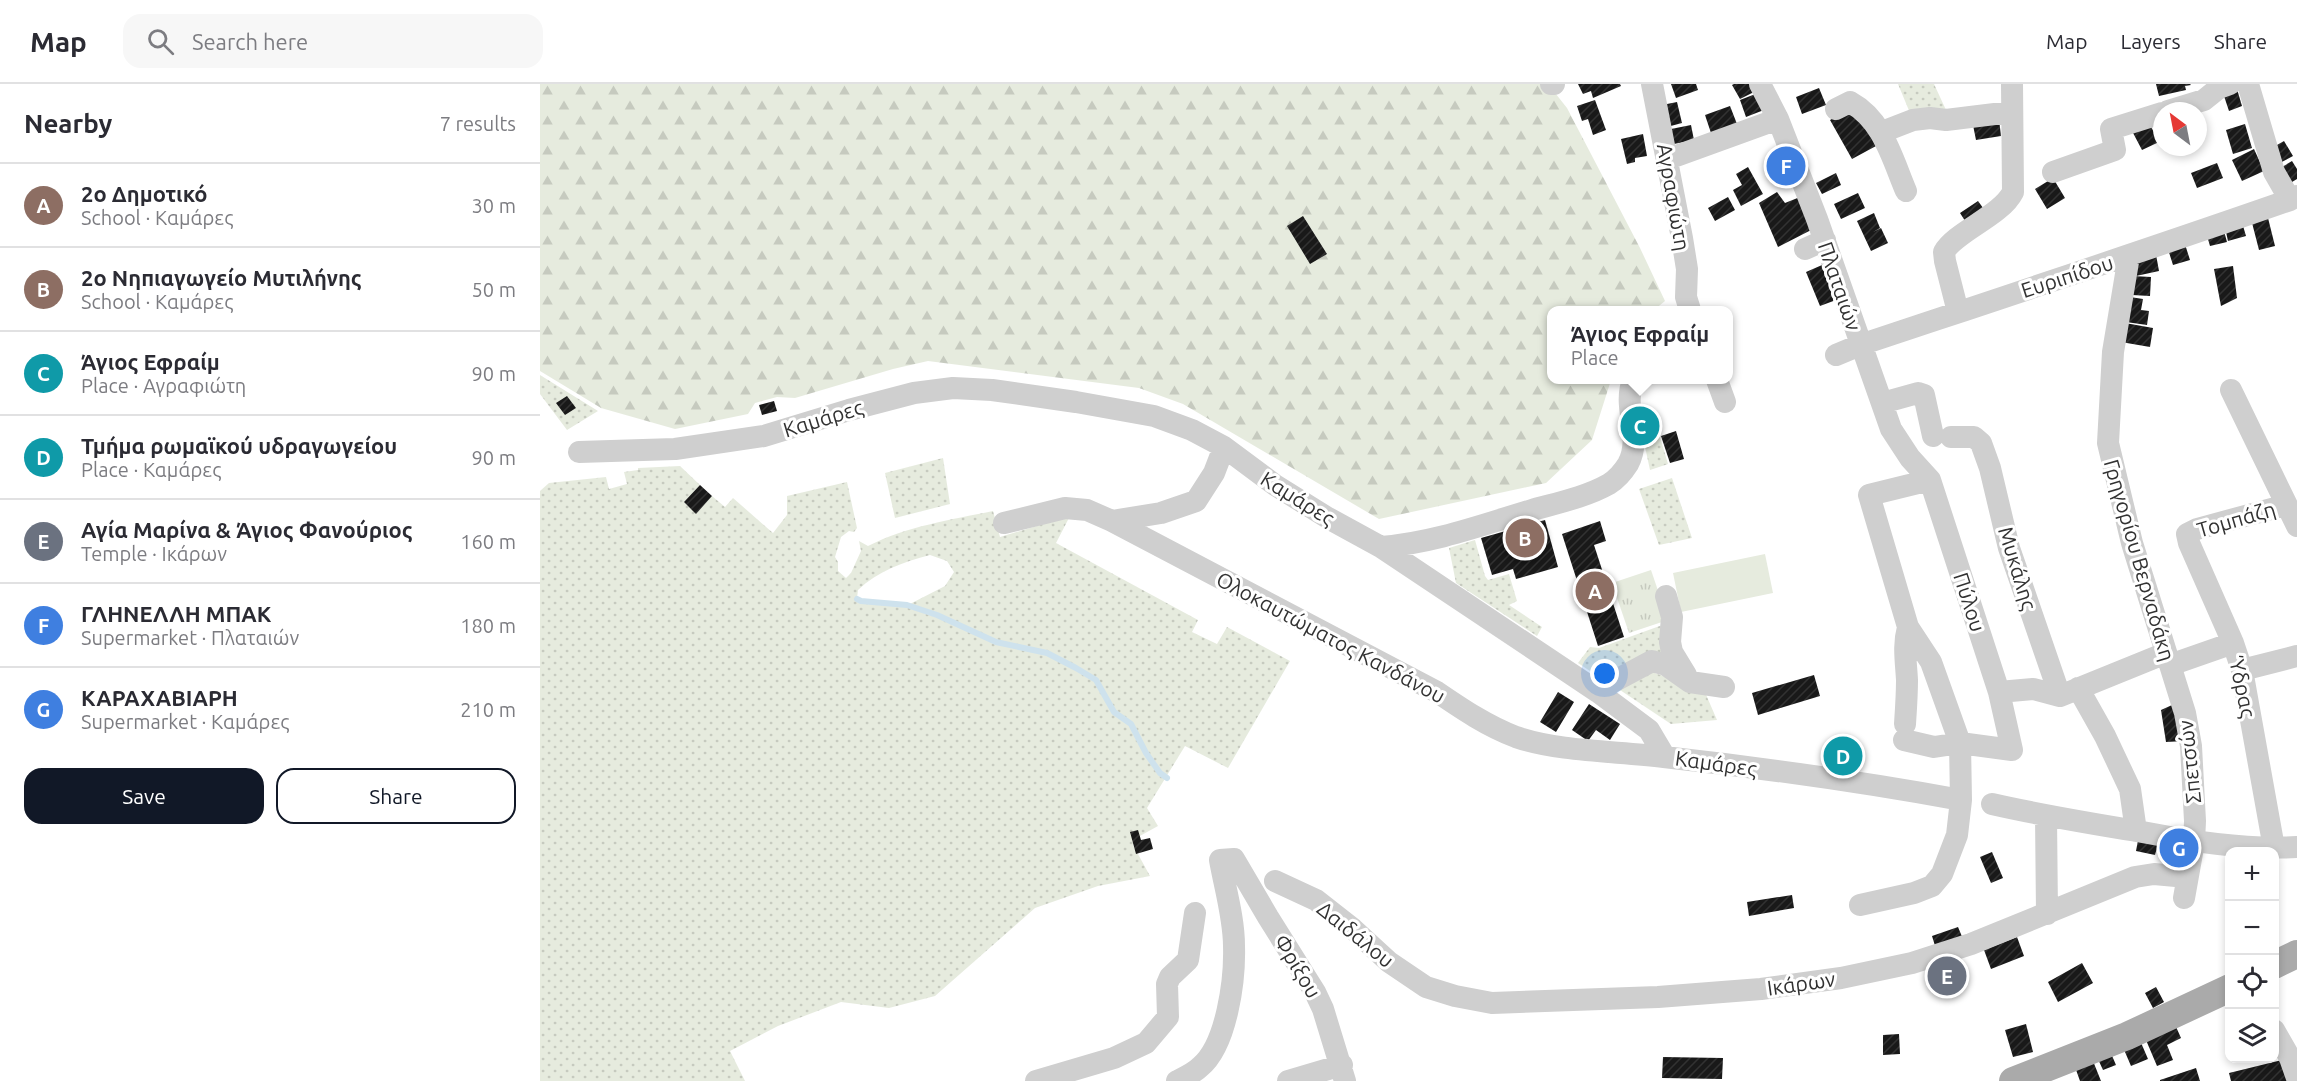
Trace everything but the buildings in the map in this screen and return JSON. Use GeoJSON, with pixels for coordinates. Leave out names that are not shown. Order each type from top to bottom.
{"type":"FeatureCollection","features":[{"type":"Feature","properties":{"kind":"main road"},"geometry":{"type":"LineString","coordinates":[[2279,963],[2297,954]]}},
{"type":"Feature","properties":{"kind":"main road"},"geometry":{"type":"LineString","coordinates":[[2013,1081],[2127,1036],[2225,989]]}},
{"type":"Feature","properties":{"kind":"street","name":"Αγραφιώτη"},"geometry":{"type":"LineString","coordinates":[[1652,84],[1687,269],[1686,306]]}},
{"type":"Feature","properties":{"kind":"street","name":"Πλαταιών"},"geometry":{"type":"LineString","coordinates":[[1760,84],[1778,119],[1815,244],[1860,345],[1891,429],[1930,480]]}},
{"type":"Feature","properties":{"kind":"street"},"geometry":{"type":"LineString","coordinates":[[1958,312],[1944,252],[1946,248],[2011,197],[2014,187],[2012,84]]}},
{"type":"Feature","properties":{"kind":"street"},"geometry":{"type":"LineString","coordinates":[[2197,102],[2229,84]]}},
{"type":"Feature","properties":{"kind":"street"},"geometry":{"type":"LineString","coordinates":[[2248,84],[2274,172],[2294,198]]}},
{"type":"Feature","properties":{"kind":"street"},"geometry":{"type":"LineString","coordinates":[[1836,109],[1850,102],[1863,109],[1882,132],[1906,191]]}},
{"type":"Feature","properties":{"kind":"street"},"geometry":{"type":"LineString","coordinates":[[1882,132],[1913,120],[1930,118],[1946,120],[2012,112]]}},
{"type":"Feature","properties":{"kind":"street"},"geometry":{"type":"LineString","coordinates":[[2053,172],[2115,150],[2111,129],[2153,116]]}},
{"type":"Feature","properties":{"kind":"street"},"geometry":{"type":"LineString","coordinates":[[1668,159],[1778,119]]}},
{"type":"Feature","properties":{"kind":"street","name":"Ευριπίδου"},"geometry":{"type":"LineString","coordinates":[[1836,355],[2294,198]]}},
{"type":"Feature","properties":{"kind":"street","name":"Γρηγορίου Βερναδάκη"},"geometry":{"type":"LineString","coordinates":[[2129,256],[2113,352],[2108,443],[2132,543],[2170,667]]}},
{"type":"Feature","properties":{"kind":"street"},"geometry":{"type":"LineString","coordinates":[[1381,547],[1409,545],[1473,528],[1578,496],[1609,484],[1626,467],[1634,445],[1628,401],[1633,384]]}},
{"type":"Feature","properties":{"kind":"street"},"geometry":{"type":"LineString","coordinates":[[1718,384],[1725,402]]}},
{"type":"Feature","properties":{"kind":"street","name":"Καμάρες"},"geometry":{"type":"LineString","coordinates":[[579,452],[675,449],[764,436],[914,393],[953,388],[981,389],[1055,399],[1154,416],[1192,430],[1224,447],[1275,485],[1381,547],[1598,692],[1649,730],[1665,757],[1848,780],[1961,800]]}},
{"type":"Feature","properties":{"kind":"street"},"geometry":{"type":"LineString","coordinates":[[2231,390],[2297,526]]}},
{"type":"Feature","properties":{"kind":"street","name":"Μυκάλης"},"geometry":{"type":"LineString","coordinates":[[1882,403],[1918,393],[1924,395],[1942,436],[1974,437],[1979,440],[1990,468],[2009,548],[2069,692]]}},
{"type":"Feature","properties":{"kind":"street"},"geometry":{"type":"LineString","coordinates":[[1112,520],[1161,513],[1196,501],[1214,473],[1224,447]]}},
{"type":"Feature","properties":{"kind":"street"},"geometry":{"type":"LineString","coordinates":[[1860,905],[1914,893],[1932,886],[1942,874],[1957,835],[1961,800],[1960,744],[1931,662],[1908,627],[1869,495],[1930,480]]}},
{"type":"Feature","properties":{"kind":"street","name":"Πύλου"},"geometry":{"type":"LineString","coordinates":[[1930,480],[1999,692],[2012,750],[1960,744]]}},
{"type":"Feature","properties":{"kind":"street","name":"Τομπάζη"},"geometry":{"type":"LineString","coordinates":[[2187,534],[2197,529],[2286,505]]}},
{"type":"Feature","properties":{"kind":"street","name":"Ολοκαυτώματος Κανδάνου"},"geometry":{"type":"LineString","coordinates":[[1004,523],[1065,508],[1087,510],[1112,520],[1437,692],[1487,725],[1517,737],[1554,745],[1665,757]]}},
{"type":"Feature","properties":{"kind":"street","name":"Ύδρας"},"geometry":{"type":"LineString","coordinates":[[2187,534],[2242,670],[2274,847]]}},
{"type":"Feature","properties":{"kind":"street"},"geometry":{"type":"LineString","coordinates":[[1666,596],[1672,617],[1670,642],[1672,652],[1690,682]]}},
{"type":"Feature","properties":{"kind":"street"},"geometry":{"type":"LineString","coordinates":[[1908,627],[1904,642],[1907,678],[1904,732],[1934,747],[1960,744]]}},
{"type":"Feature","properties":{"kind":"street"},"geometry":{"type":"LineString","coordinates":[[1999,692],[2033,689],[2069,692],[2170,667],[2233,643]]}},
{"type":"Feature","properties":{"kind":"street"},"geometry":{"type":"LineString","coordinates":[[2242,670],[2297,657]]}},
{"type":"Feature","properties":{"kind":"street"},"geometry":{"type":"LineString","coordinates":[[1598,692],[1652,661],[1666,665],[1690,682],[1724,687]]}},
{"type":"Feature","properties":{"kind":"street","name":"Σπετσών"},"geometry":{"type":"LineString","coordinates":[[2170,667],[2185,713],[2191,746],[2195,821],[2194,842],[2186,887]]}},
{"type":"Feature","properties":{"kind":"street"},"geometry":{"type":"LineString","coordinates":[[2069,692],[2105,736],[2130,789],[2136,831]]}},
{"type":"Feature","properties":{"kind":"street"},"geometry":{"type":"LineString","coordinates":[[1992,804],[2046,816],[2194,842],[2261,847]]}},
{"type":"Feature","properties":{"kind":"street"},"geometry":{"type":"LineString","coordinates":[[2046,816],[2047,914]]}},
{"type":"Feature","properties":{"kind":"street"},"geometry":{"type":"LineString","coordinates":[[2279,848],[2297,848]]}},
{"type":"Feature","properties":{"kind":"street","name":"Φρίξου"},"geometry":{"type":"LineString","coordinates":[[1177,1081],[1200,1067],[1209,1058],[1220,1038],[1229,1005],[1234,947],[1220,860],[1234,859],[1315,992],[1343,1073]]}},
{"type":"Feature","properties":{"kind":"street","name":"Ικάρων"},"geometry":{"type":"LineString","coordinates":[[1404,972],[1426,987],[1455,996],[1492,1003],[1658,997],[1761,989],[1841,978],[1912,963],[1971,944],[2135,878],[2154,874],[2186,887]]}},
{"type":"Feature","properties":{"kind":"street","name":"Δαιδάλου"},"geometry":{"type":"LineString","coordinates":[[1275,881],[1316,900],[1404,972]]}},
{"type":"Feature","properties":{"kind":"street"},"geometry":{"type":"LineString","coordinates":[[1036,1081],[1114,1058],[1146,1043],[1168,1017],[1167,984],[1170,977],[1188,960],[1196,913]]}},
{"type":"Feature","properties":{"kind":"street"},"geometry":{"type":"LineString","coordinates":[[2284,1034],[2297,1078]]}},
{"type":"Feature","properties":{"kind":"street"},"geometry":{"type":"LineString","coordinates":[[1288,1081],[1343,1073]]}},
{"type":"Feature","properties":{"kind":"green space"},"geometry":{"type":"Polygon","coordinates":[[[540,84],[1548,84],[1567,108],[1665,301],[1659,306],[1547,306],[1547,384],[1610,384],[1592,440],[1546,483],[1379,519],[1183,404],[1139,388],[928,361],[795,398],[777,397],[755,403],[748,414],[675,429],[601,408],[540,371],[540,84]]]}},
{"type":"Feature","properties":{"kind":"green space"},"geometry":{"type":"Polygon","coordinates":[[[1898,84],[1934,84],[1946,110],[1910,113],[1898,84]]]}},
{"type":"Feature","properties":{"kind":"green space"},"geometry":{"type":"Polygon","coordinates":[[[540,375],[598,411],[567,430],[540,394],[540,375]]]}},
{"type":"Feature","properties":{"kind":"green space"},"geometry":{"type":"Polygon","coordinates":[[[1660,437],[1668,464],[1650,470],[1644,442],[1660,437]]]}},
{"type":"Feature","properties":{"kind":"green space"},"geometry":{"type":"Polygon","coordinates":[[[943,458],[950,504],[895,518],[885,473],[943,458]]]}},
{"type":"Feature","properties":{"kind":"green space"},"geometry":{"type":"Polygon","coordinates":[[[680,466],[700,485],[684,502],[696,513],[712,496],[725,507],[733,498],[773,533],[787,515],[787,496],[847,482],[857,528],[854,532],[849,531],[841,537],[835,557],[838,562],[838,571],[846,578],[851,573],[861,551],[859,541],[868,546],[898,533],[993,511],[1000,537],[1070,516],[1056,543],[1198,620],[1192,632],[1217,644],[1227,627],[1290,661],[1228,768],[1185,746],[1147,808],[1158,826],[1138,837],[1133,845],[1150,876],[1098,886],[1035,908],[935,996],[889,1008],[841,1002],[778,1026],[730,1051],[745,1081],[540,1081],[540,491],[549,483],[606,477],[609,489],[627,484],[624,472],[638,470],[638,468],[680,466]],[[930,555],[901,564],[882,572],[866,583],[858,590],[857,598],[861,601],[908,605],[945,586],[954,572],[947,561],[930,555]]]}},
{"type":"Feature","properties":{"kind":"green space"},"geometry":{"type":"Polygon","coordinates":[[[1672,478],[1692,538],[1659,545],[1639,489],[1672,478]]]}},
{"type":"Feature","properties":{"kind":"green space"},"geometry":{"type":"Polygon","coordinates":[[[1475,540],[1485,576],[1488,580],[1509,574],[1517,601],[1509,605],[1542,627],[1537,636],[1456,583],[1449,548],[1475,540]]]}},
{"type":"Feature","properties":{"kind":"green space"},"geometry":{"type":"Polygon","coordinates":[[[1765,554],[1773,593],[1681,612],[1673,573],[1765,554]]]}},
{"type":"Feature","properties":{"kind":"green space"},"geometry":{"type":"Polygon","coordinates":[[[1651,570],[1668,620],[1629,633],[1612,583],[1651,570]]]}},
{"type":"Feature","properties":{"kind":"green space"},"geometry":{"type":"Polygon","coordinates":[[[1668,623],[1665,653],[1602,679],[1578,663],[1590,647],[1599,648],[1668,623]]]}},
{"type":"Feature","properties":{"kind":"green space"},"geometry":{"type":"Polygon","coordinates":[[[1646,670],[1704,690],[1717,720],[1671,724],[1614,686],[1646,670]]]}},
{"type":"Feature","properties":{"kind":"waterway"},"geometry":{"type":"LineString","coordinates":[[857,599],[907,605],[937,615],[996,642],[1047,653],[1076,668],[1096,680],[1114,712],[1131,724],[1146,753],[1160,773],[1167,778]]}},
{"type":"Feature","properties":{"kind":"place","name":"ΓΛΗΝΕΛΛΗ ΜΠΑΚ"},"geometry":{"type":"Point","coordinates":[1786,166]}},
{"type":"Feature","properties":{"kind":"place","name":"Άγιος Εφραίμ"},"geometry":{"type":"Point","coordinates":[1640,426]}},
{"type":"Feature","properties":{"kind":"place","name":"2ο Νηπιαγωγείο Μυτιλήνης"},"geometry":{"type":"Point","coordinates":[1525,538]}},
{"type":"Feature","properties":{"kind":"place","name":"2ο Δημοτικό"},"geometry":{"type":"Point","coordinates":[1595,591]}},
{"type":"Feature","properties":{"kind":"place","name":"Τμήμα ρωμαϊκού υδραγωγείου"},"geometry":{"type":"Point","coordinates":[1843,756]}},
{"type":"Feature","properties":{"kind":"place","name":"ΚΑΡΑΧΑΒΙΑΡΗ"},"geometry":{"type":"Point","coordinates":[2179,848]}},
{"type":"Feature","properties":{"kind":"place","name":"Αγία Μαρίνα & Άγιος Φανούριος"},"geometry":{"type":"Point","coordinates":[1947,976]}}]}
